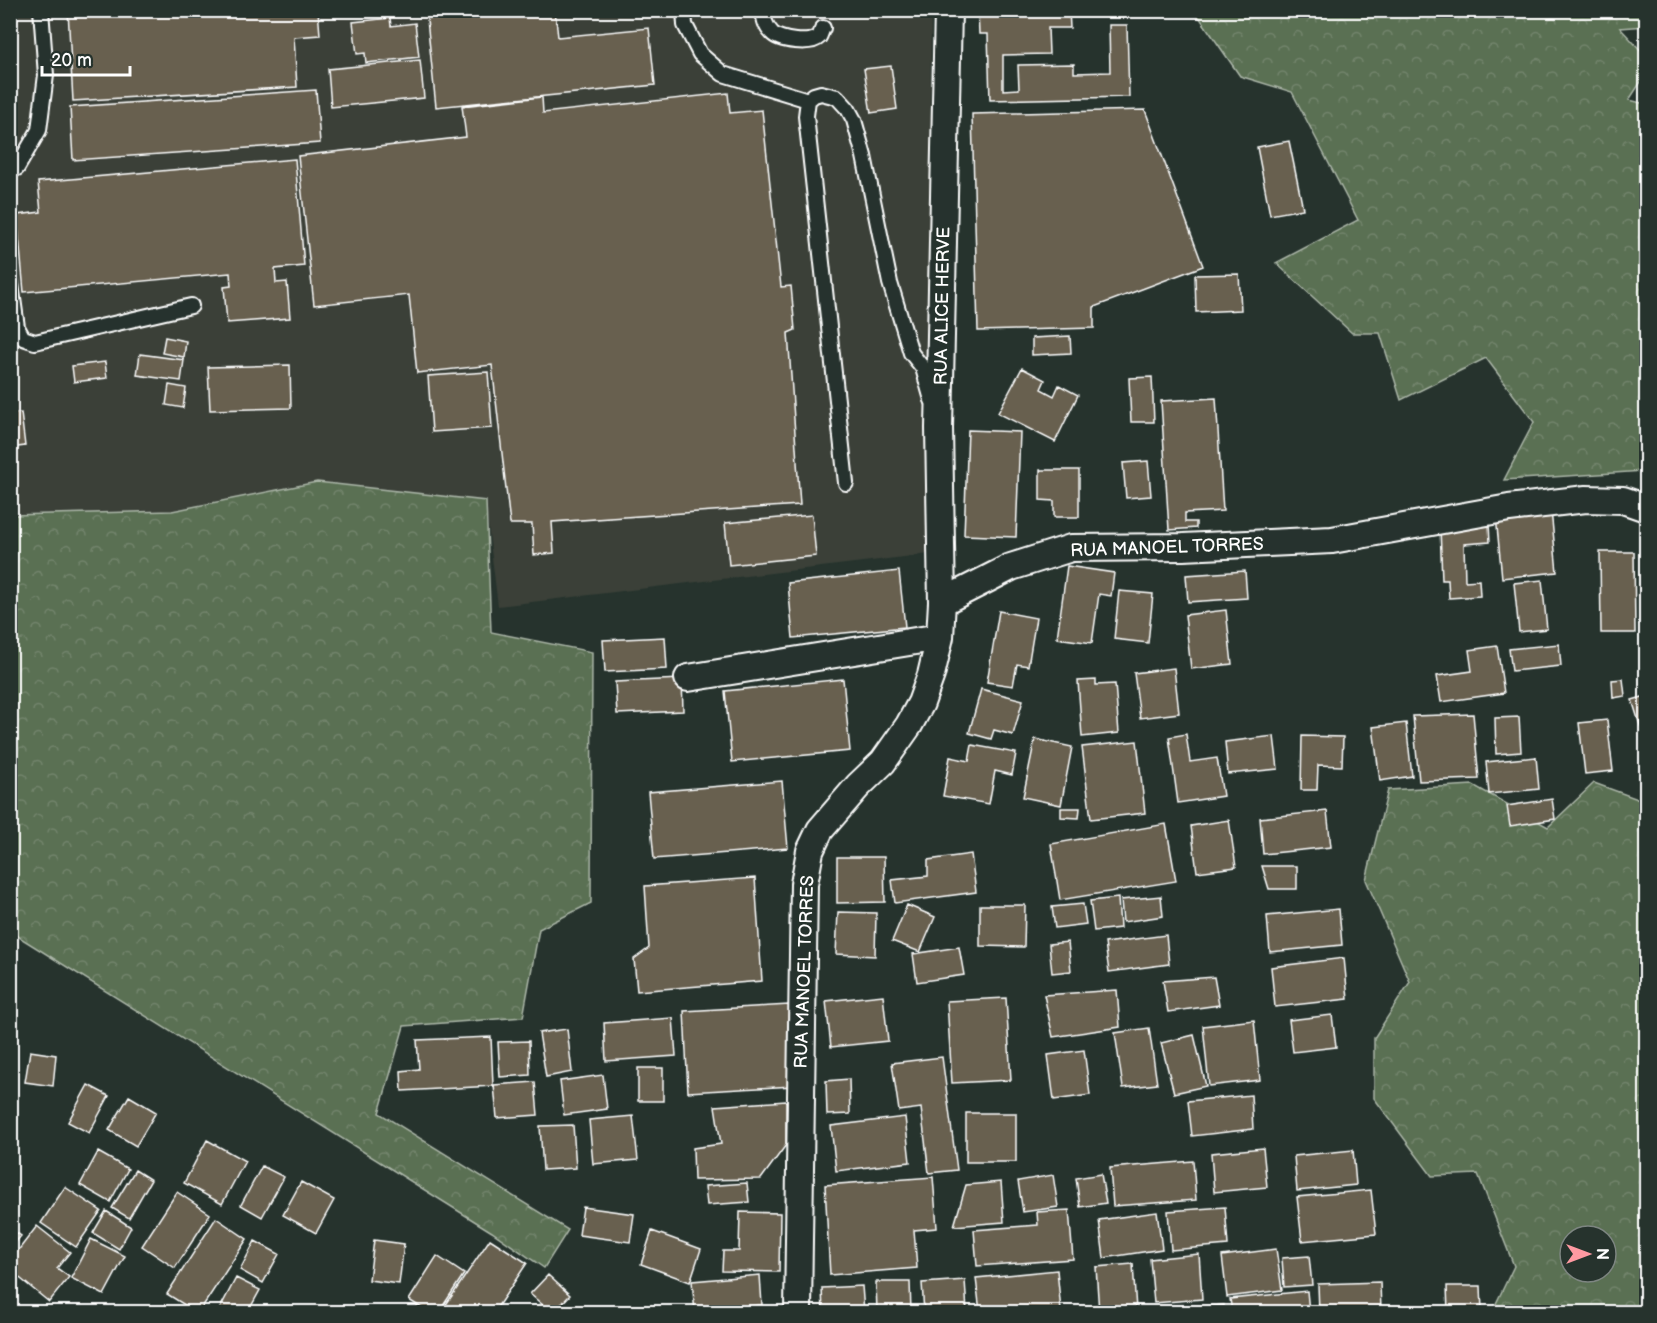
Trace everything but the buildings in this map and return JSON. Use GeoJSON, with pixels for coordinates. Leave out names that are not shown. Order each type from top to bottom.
{"type":"FeatureCollection","features":[{"type":"Feature","properties":{"kind":"street","name":"RUA ALICE HERVE"},"geometry":{"type":"LineString","coordinates":[[942,602],[939,428],[948,10]]}},
{"type":"Feature","properties":{"kind":"street","name":"RUA MANOEL TORRES"},"geometry":{"type":"LineString","coordinates":[[798,1312],[804,884],[810,851],[820,830],[858,786],[883,762],[909,725],[921,703],[940,638],[942,602],[1011,567],[1071,548],[1183,547],[1332,540],[1509,508],[1586,499],[1623,500],[1647,508]]}},
{"type":"Feature","properties":{"kind":"street"},"geometry":{"type":"LineString","coordinates":[[688,678],[940,638]]}},
{"type":"Feature","properties":{"kind":"lane"},"geometry":{"type":"LineString","coordinates":[[10,171],[17,168],[39,130],[46,75],[41,10]]}},
{"type":"Feature","properties":{"kind":"lane"},"geometry":{"type":"LineString","coordinates":[[684,10],[685,25],[699,54],[723,74],[808,100]]}},
{"type":"Feature","properties":{"kind":"lane"},"geometry":{"type":"LineString","coordinates":[[763,10],[765,25],[774,35],[785,40],[813,40],[819,37],[823,28]]}},
{"type":"Feature","properties":{"kind":"lane"},"geometry":{"type":"LineString","coordinates":[[846,483],[807,127],[806,108],[808,100],[813,95],[821,93],[837,97],[854,120],[864,156],[891,284],[911,353],[923,368],[939,428]]}},
{"type":"Feature","properties":{"kind":"lane"},"geometry":{"type":"LineString","coordinates":[[10,278],[17,327],[23,338],[35,342],[191,306]]}},
{"type":"Feature","properties":{"kind":"shaded area"},"geometry":{"type":"Polygon","coordinates":[[[10,11],[931,11],[929,554],[498,606],[485,501],[317,482],[172,511],[11,515],[10,11]]]}},
{"type":"Feature","properties":{"kind":"green space"},"geometry":{"type":"Polygon","coordinates":[[[1195,11],[1646,11],[1646,26],[1620,28],[1646,56],[1646,74],[1629,100],[1646,104],[1646,473],[1644,471],[1504,480],[1534,422],[1486,358],[1401,400],[1380,333],[1352,333],[1276,263],[1358,220],[1292,92],[1240,76],[1195,11]]]}},
{"type":"Feature","properties":{"kind":"green space"},"geometry":{"type":"Polygon","coordinates":[[[317,482],[486,501],[491,632],[592,652],[591,903],[539,929],[523,1017],[404,1026],[379,1113],[568,1230],[544,1268],[492,1232],[11,932],[11,515],[172,511],[317,482]]]}},
{"type":"Feature","properties":{"kind":"green space"},"geometry":{"type":"Polygon","coordinates":[[[1594,783],[1646,802],[1646,1189],[1643,1194],[1646,1192],[1646,1312],[1492,1312],[1514,1266],[1478,1174],[1432,1176],[1374,1098],[1374,1038],[1410,982],[1366,880],[1388,790],[1473,785],[1548,827],[1594,783]]]}}]}
